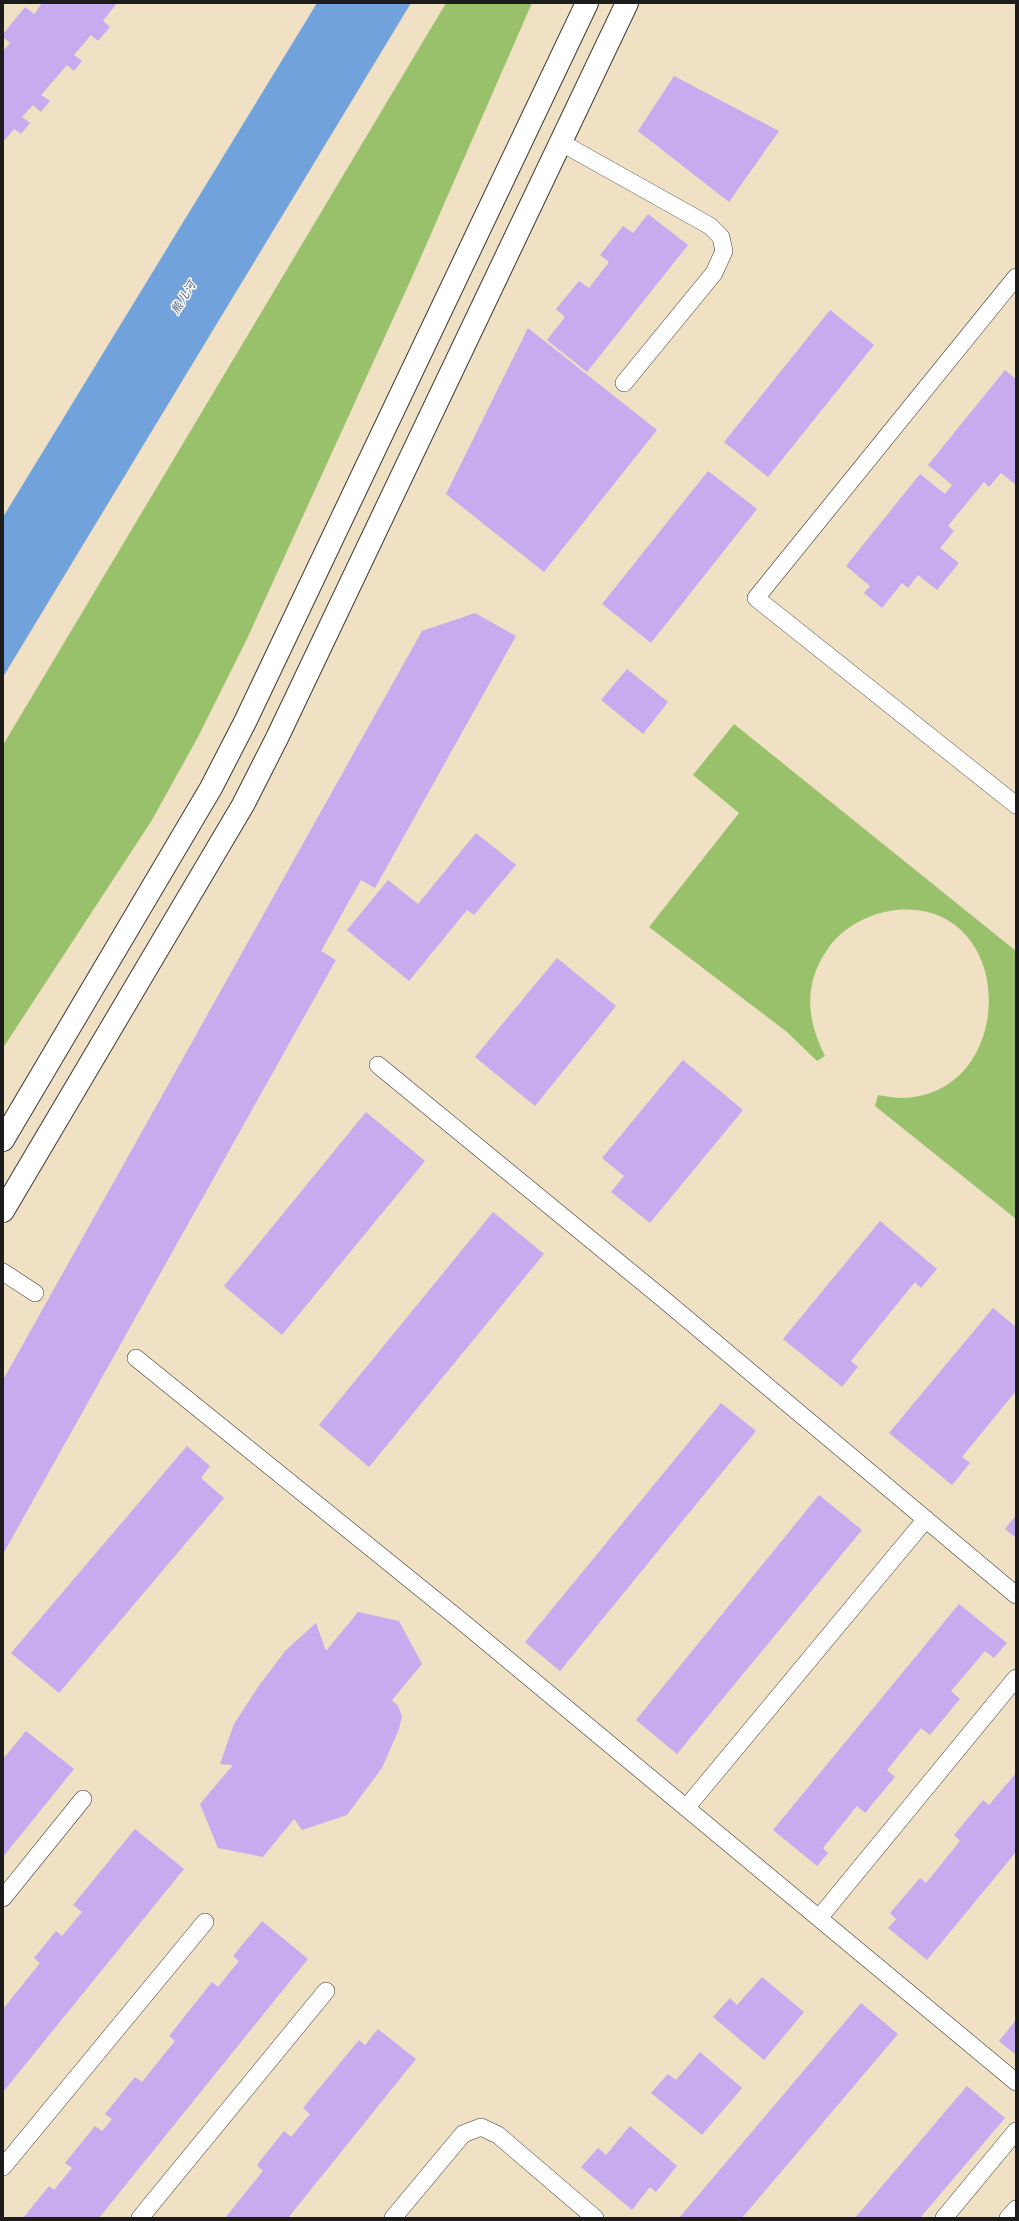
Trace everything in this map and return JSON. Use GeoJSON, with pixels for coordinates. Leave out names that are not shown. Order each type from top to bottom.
{"type":"FeatureCollection","features":[{"type":"Feature","properties":{"kind":"street"},"geometry":{"type":"LineString","coordinates":[[3,1140],[211,788],[248,715],[587,3]]}},
{"type":"Feature","properties":{"kind":"street"},"geometry":{"type":"LineString","coordinates":[[3,1211],[243,806],[277,738],[626,3]]}},
{"type":"Feature","properties":{"kind":"lane"},"geometry":{"type":"LineString","coordinates":[[560,142],[710,226],[721,237],[724,251],[714,274],[624,383]]}},
{"type":"Feature","properties":{"kind":"lane"},"geometry":{"type":"LineString","coordinates":[[1016,277],[756,598],[1016,805]]}},
{"type":"Feature","properties":{"kind":"lane"},"geometry":{"type":"LineString","coordinates":[[378,1065],[650,1288],[1016,1595]]}},
{"type":"Feature","properties":{"kind":"lane"},"geometry":{"type":"LineString","coordinates":[[3,1272],[35,1293]]}},
{"type":"Feature","properties":{"kind":"lane"},"geometry":{"type":"LineString","coordinates":[[136,1358],[465,1624],[1016,2082]]}},
{"type":"Feature","properties":{"kind":"lane"},"geometry":{"type":"LineString","coordinates":[[686,1808],[926,1519]]}},
{"type":"Feature","properties":{"kind":"lane"},"geometry":{"type":"LineString","coordinates":[[819,1918],[1016,1678]]}},
{"type":"Feature","properties":{"kind":"lane"},"geometry":{"type":"LineString","coordinates":[[3,1898],[83,1799]]}},
{"type":"Feature","properties":{"kind":"lane"},"geometry":{"type":"LineString","coordinates":[[3,2168],[205,1922]]}},
{"type":"Feature","properties":{"kind":"lane"},"geometry":{"type":"LineString","coordinates":[[140,2218],[326,1991]]}},
{"type":"Feature","properties":{"kind":"lane"},"geometry":{"type":"LineString","coordinates":[[393,2218],[463,2134],[480,2127],[498,2135],[595,2218]]}},
{"type":"Feature","properties":{"kind":"lane"},"geometry":{"type":"LineString","coordinates":[[944,2218],[1016,2130]]}},
{"type":"Feature","properties":{"kind":"lane"},"geometry":{"type":"LineString","coordinates":[[1008,2218],[1016,2209]]}},
{"type":"Feature","properties":{"kind":"green space"},"geometry":{"type":"Polygon","coordinates":[[[446,3],[532,3],[413,275],[246,641],[198,737],[152,820],[3,1048],[3,745],[446,3]]]}},
{"type":"Feature","properties":{"kind":"green space"},"geometry":{"type":"Polygon","coordinates":[[[734,724],[1016,951],[1016,1219],[875,1106],[878,1095],[902,1098],[940,1089],[968,1066],[984,1035],[989,999],[983,964],[965,934],[936,915],[896,910],[876,914],[857,922],[840,934],[819,963],[811,989],[811,1016],[814,1029],[825,1056],[817,1061],[787,1032],[649,927],[739,813],[693,775],[734,724]]]}},
{"type":"Feature","properties":{"kind":"water","name":"熊儿河"},"geometry":{"type":"Polygon","coordinates":[[[317,3],[411,3],[3,677],[3,517],[317,3]]]}},
{"type":"Feature","properties":{"kind":"building"},"geometry":{"type":"Polygon","coordinates":[[[38,3],[117,3],[103,21],[110,27],[98,41],[91,35],[74,55],[82,61],[74,71],[67,65],[41,95],[50,101],[41,112],[33,105],[22,117],[30,123],[21,134],[14,129],[3,142],[3,51],[10,43],[3,37],[3,34],[25,7],[34,14],[41,5],[38,3]]]}},
{"type":"Feature","properties":{"kind":"building"},"geometry":{"type":"Polygon","coordinates":[[[674,76],[779,131],[729,202],[638,131],[674,76]]]}},
{"type":"Feature","properties":{"kind":"building"},"geometry":{"type":"Polygon","coordinates":[[[648,214],[688,245],[587,372],[547,340],[565,317],[556,309],[579,281],[589,288],[609,262],[600,255],[623,226],[633,233],[648,214]]]}},
{"type":"Feature","properties":{"kind":"building"},"geometry":{"type":"Polygon","coordinates":[[[830,310],[874,345],[768,477],[724,442],[830,310]]]}},
{"type":"Feature","properties":{"kind":"building"},"geometry":{"type":"Polygon","coordinates":[[[528,328],[657,430],[544,572],[446,494],[528,328]]]}},
{"type":"Feature","properties":{"kind":"building"},"geometry":{"type":"Polygon","coordinates":[[[1005,370],[1016,379],[1016,485],[1001,473],[989,487],[984,482],[948,526],[954,531],[940,548],[959,563],[937,590],[918,575],[908,588],[902,583],[882,608],[864,593],[870,586],[846,566],[920,474],[945,494],[952,485],[928,465],[1005,370]]]}},
{"type":"Feature","properties":{"kind":"building"},"geometry":{"type":"Polygon","coordinates":[[[708,471],[757,509],[651,643],[602,604],[708,471]]]}},
{"type":"Feature","properties":{"kind":"building"},"geometry":{"type":"Polygon","coordinates":[[[475,613],[516,636],[375,888],[361,880],[321,951],[336,960],[3,1554],[3,1380],[422,631],[475,613]]]}},
{"type":"Feature","properties":{"kind":"building"},"geometry":{"type":"Polygon","coordinates":[[[627,669],[668,702],[643,734],[601,700],[627,669]]]}},
{"type":"Feature","properties":{"kind":"building"},"geometry":{"type":"Polygon","coordinates":[[[476,833],[516,865],[474,915],[467,910],[409,981],[347,930],[388,880],[418,904],[476,833]]]}},
{"type":"Feature","properties":{"kind":"building"},"geometry":{"type":"Polygon","coordinates":[[[557,958],[616,1006],[535,1106],[475,1057],[557,958]]]}},
{"type":"Feature","properties":{"kind":"building"},"geometry":{"type":"Polygon","coordinates":[[[683,1060],[743,1110],[650,1223],[611,1192],[624,1176],[602,1158],[683,1060]]]}},
{"type":"Feature","properties":{"kind":"building"},"geometry":{"type":"Polygon","coordinates":[[[366,1112],[425,1161],[282,1335],[224,1286],[366,1112]]]}},
{"type":"Feature","properties":{"kind":"building"},"geometry":{"type":"Polygon","coordinates":[[[493,1212],[544,1254],[369,1467],[319,1425],[493,1212]]]}},
{"type":"Feature","properties":{"kind":"building"},"geometry":{"type":"Polygon","coordinates":[[[880,1221],[937,1269],[921,1288],[915,1282],[851,1361],[858,1367],[842,1387],[783,1339],[880,1221]]]}},
{"type":"Feature","properties":{"kind":"building"},"geometry":{"type":"Polygon","coordinates":[[[993,1308],[1016,1327],[1016,1391],[962,1457],[970,1463],[952,1485],[889,1433],[993,1308]]]}},
{"type":"Feature","properties":{"kind":"building"},"geometry":{"type":"Polygon","coordinates":[[[721,1403],[756,1431],[560,1671],[525,1642],[721,1403]]]}},
{"type":"Feature","properties":{"kind":"building"},"geometry":{"type":"Polygon","coordinates":[[[187,1446],[210,1466],[201,1478],[224,1498],[59,1693],[11,1653],[187,1446]]]}},
{"type":"Feature","properties":{"kind":"building"},"geometry":{"type":"Polygon","coordinates":[[[819,1495],[862,1530],[677,1754],[636,1720],[819,1495]]]}},
{"type":"Feature","properties":{"kind":"building"},"geometry":{"type":"Polygon","coordinates":[[[1016,1515],[1016,1538],[1005,1529],[1016,1515]]]}},
{"type":"Feature","properties":{"kind":"building"},"geometry":{"type":"Polygon","coordinates":[[[959,1604],[1007,1643],[994,1658],[985,1651],[951,1691],[960,1699],[930,1735],[921,1728],[887,1770],[895,1777],[865,1813],[857,1806],[823,1848],[828,1853],[817,1866],[773,1830],[959,1604]]]}},
{"type":"Feature","properties":{"kind":"building"},"geometry":{"type":"Polygon","coordinates":[[[358,1612],[399,1621],[422,1664],[392,1700],[398,1706],[402,1716],[399,1729],[382,1768],[347,1815],[302,1830],[294,1819],[263,1857],[218,1848],[200,1804],[233,1765],[220,1764],[234,1724],[258,1687],[286,1650],[316,1623],[326,1651],[358,1612]]]}},
{"type":"Feature","properties":{"kind":"building"},"geometry":{"type":"Polygon","coordinates":[[[26,1731],[74,1769],[3,1857],[3,1759],[26,1731]]]}},
{"type":"Feature","properties":{"kind":"building"},"geometry":{"type":"Polygon","coordinates":[[[1016,1773],[1016,1852],[927,1960],[888,1928],[896,1919],[890,1913],[920,1878],[926,1883],[960,1841],[954,1835],[983,1800],[989,1805],[1016,1773]]]}},
{"type":"Feature","properties":{"kind":"building"},"geometry":{"type":"Polygon","coordinates":[[[135,1829],[184,1869],[3,2092],[3,2009],[40,1963],[34,1958],[56,1931],[62,1936],[82,1912],[73,1905],[135,1829]]]}},
{"type":"Feature","properties":{"kind":"building"},"geometry":{"type":"Polygon","coordinates":[[[262,1921],[308,1959],[99,2218],[23,2218],[49,2186],[54,2190],[72,2168],[65,2163],[95,2126],[102,2131],[112,2119],[105,2114],[135,2077],[142,2082],[175,2041],[169,2036],[212,1982],[218,1987],[239,1961],[233,1956],[262,1921]]]}},
{"type":"Feature","properties":{"kind":"building"},"geometry":{"type":"Polygon","coordinates":[[[762,1977],[804,2012],[764,2060],[713,2017],[730,1998],[737,2005],[762,1977]]]}},
{"type":"Feature","properties":{"kind":"building"},"geometry":{"type":"Polygon","coordinates":[[[861,2003],[898,2034],[742,2218],[679,2218],[861,2003]]]}},
{"type":"Feature","properties":{"kind":"building"},"geometry":{"type":"Polygon","coordinates":[[[1016,2020],[1016,2055],[999,2041],[1016,2020]]]}},
{"type":"Feature","properties":{"kind":"building"},"geometry":{"type":"Polygon","coordinates":[[[378,2029],[416,2059],[288,2218],[225,2218],[263,2171],[257,2165],[284,2131],[291,2137],[310,2114],[303,2108],[359,2040],[365,2045],[378,2029]]]}},
{"type":"Feature","properties":{"kind":"building"},"geometry":{"type":"Polygon","coordinates":[[[700,2052],[742,2088],[702,2135],[651,2093],[668,2074],[676,2080],[700,2052]]]}},
{"type":"Feature","properties":{"kind":"building"},"geometry":{"type":"Polygon","coordinates":[[[967,2086],[1005,2118],[920,2218],[855,2218],[967,2086]]]}},
{"type":"Feature","properties":{"kind":"building"},"geometry":{"type":"Polygon","coordinates":[[[630,2126],[677,2166],[656,2192],[650,2187],[632,2210],[581,2167],[598,2148],[606,2155],[630,2126]]]}}]}
